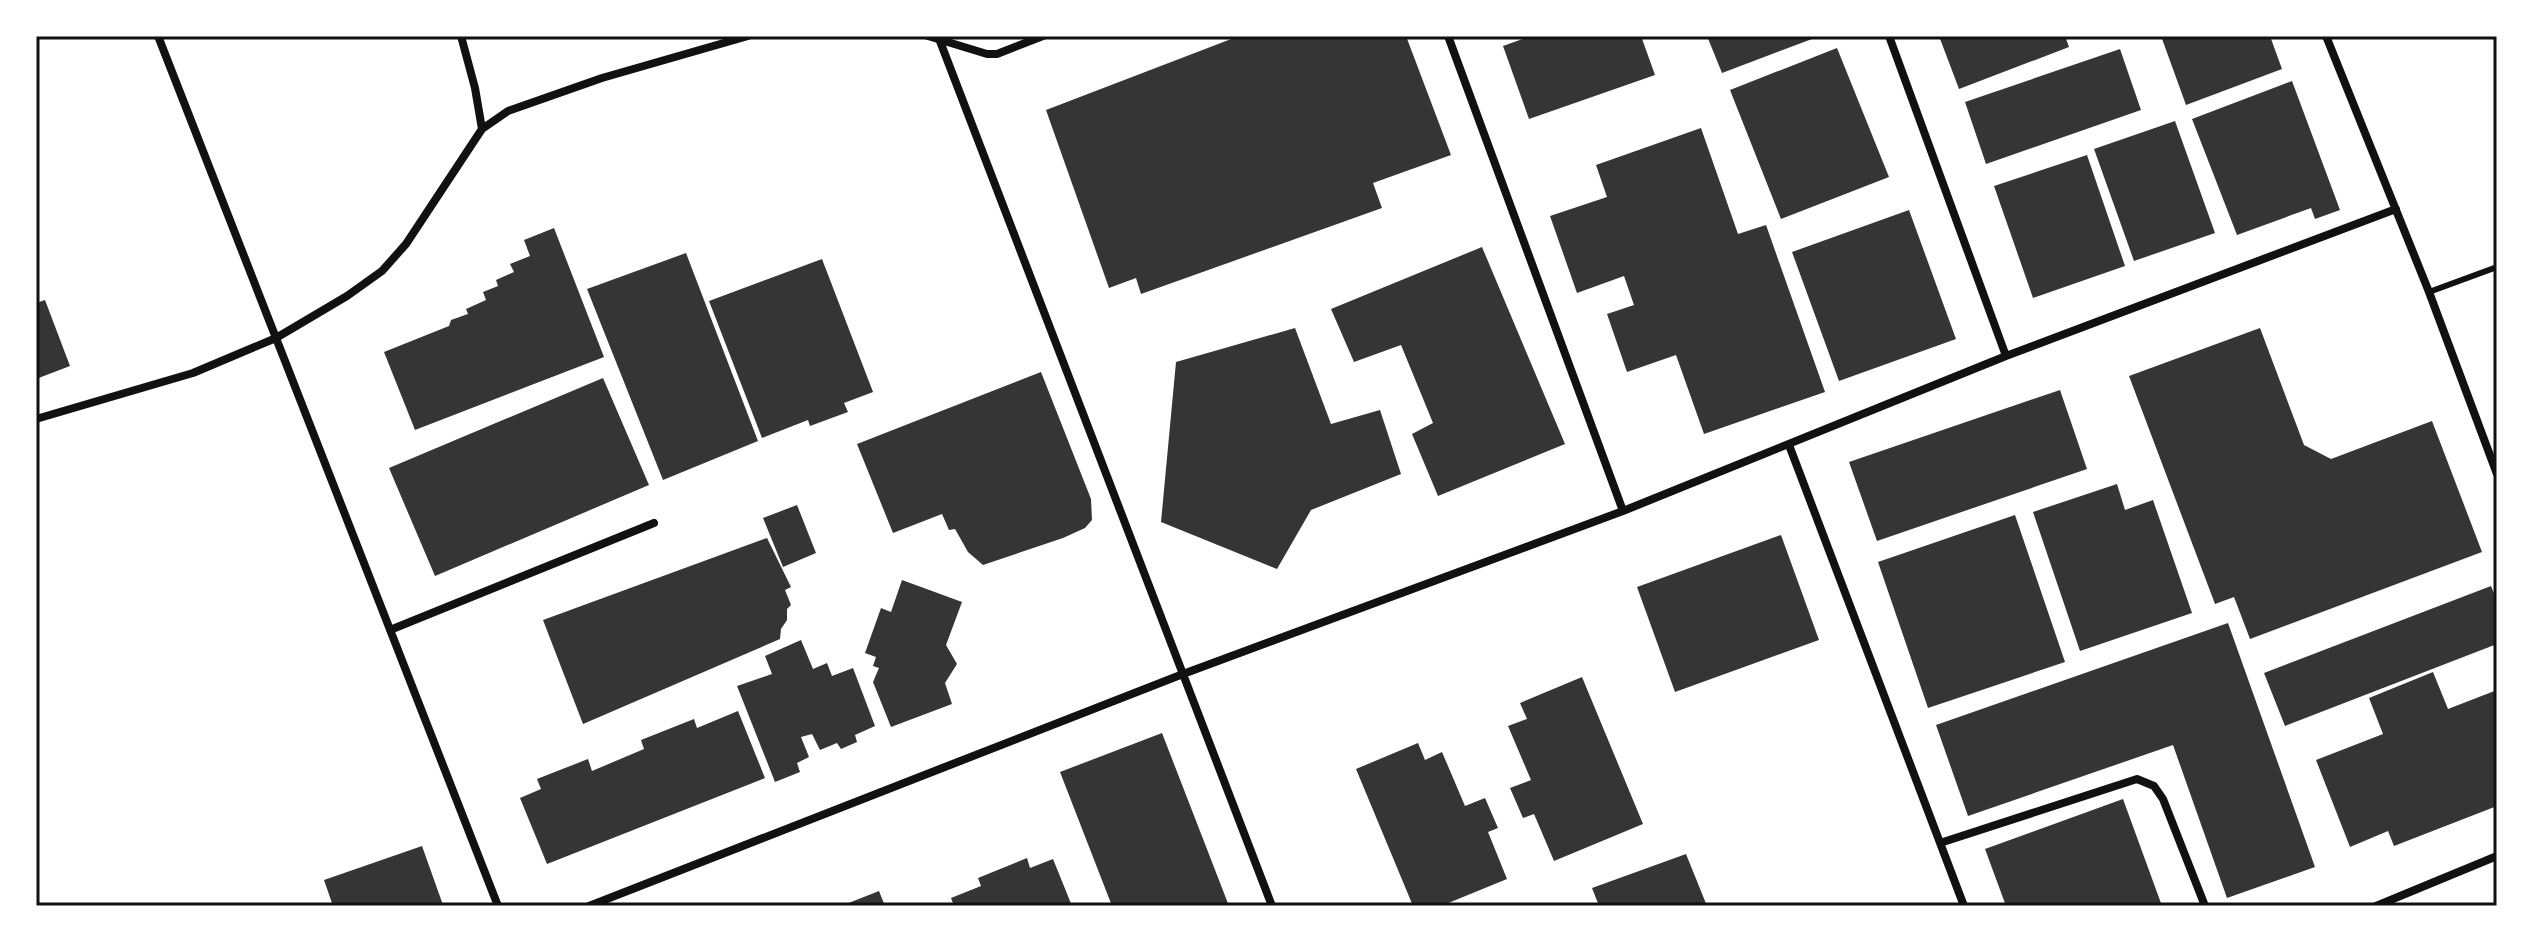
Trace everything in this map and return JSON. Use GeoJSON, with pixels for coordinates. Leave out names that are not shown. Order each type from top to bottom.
{"type":"FeatureCollection","features":[{"type":"Feature","properties":{"kind":"street"},"geometry":{"type":"LineString","coordinates":[[158,36],[498,906]]}},
{"type":"Feature","properties":{"kind":"street"},"geometry":{"type":"LineString","coordinates":[[461,36],[482,129]]}},
{"type":"Feature","properties":{"kind":"street"},"geometry":{"type":"LineString","coordinates":[[36,419],[193,373],[276,338],[347,296],[382,271],[406,244],[482,129],[508,111],[602,78],[748,36]]}},
{"type":"Feature","properties":{"kind":"street"},"geometry":{"type":"LineString","coordinates":[[928,36],[997,54],[1043,36]]}},
{"type":"Feature","properties":{"kind":"street"},"geometry":{"type":"LineString","coordinates":[[1448,36],[1623,511]]}},
{"type":"Feature","properties":{"kind":"street"},"geometry":{"type":"LineString","coordinates":[[1889,36],[2006,356]]}},
{"type":"Feature","properties":{"kind":"street"},"geometry":{"type":"LineString","coordinates":[[2326,36],[2429,292],[2497,474]]}},
{"type":"Feature","properties":{"kind":"street"},"geometry":{"type":"LineString","coordinates":[[938,38],[1272,906]]}},
{"type":"Feature","properties":{"kind":"street"},"geometry":{"type":"LineString","coordinates":[[589,906],[1183,674],[1623,511],[2006,356],[2396,209]]}},
{"type":"Feature","properties":{"kind":"street"},"geometry":{"type":"LineString","coordinates":[[1789,445],[1964,906]]}},
{"type":"Feature","properties":{"kind":"street"},"geometry":{"type":"LineString","coordinates":[[390,630],[654,523]]}},
{"type":"Feature","properties":{"kind":"street"},"geometry":{"type":"LineString","coordinates":[[1940,843],[2137,779],[2154,786],[2163,799],[2205,906]]}},
{"type":"Feature","properties":{"kind":"street"},"geometry":{"type":"LineString","coordinates":[[2376,906],[2497,856]]}},
{"type":"Feature","properties":{"kind":"lane"},"geometry":{"type":"LineString","coordinates":[[2429,292],[2497,267]]}},
{"type":"Feature","properties":{"kind":"building"},"geometry":{"type":"Polygon","coordinates":[[[1239,36],[1406,36],[1451,155],[1373,183],[1382,208],[1141,294],[1136,278],[1109,288],[1046,110],[1239,36]]]}},
{"type":"Feature","properties":{"kind":"building"},"geometry":{"type":"Polygon","coordinates":[[[1531,36],[1641,36],[1655,75],[1529,119],[1503,46],[1531,36]]]}},
{"type":"Feature","properties":{"kind":"building"},"geometry":{"type":"Polygon","coordinates":[[[1707,36],[1820,36],[1722,73],[1707,36]]]}},
{"type":"Feature","properties":{"kind":"building"},"geometry":{"type":"Polygon","coordinates":[[[1939,36],[2065,36],[2069,47],[1959,89],[1939,36]]]}},
{"type":"Feature","properties":{"kind":"building"},"geometry":{"type":"Polygon","coordinates":[[[2161,36],[2270,36],[2282,69],[2186,105],[2161,36]]]}},
{"type":"Feature","properties":{"kind":"building"},"geometry":{"type":"Polygon","coordinates":[[[1837,48],[1889,177],[1781,219],[1730,90],[1837,48]]]}},
{"type":"Feature","properties":{"kind":"building"},"geometry":{"type":"Polygon","coordinates":[[[2120,49],[2141,110],[1986,164],[1965,102],[2120,49]]]}},
{"type":"Feature","properties":{"kind":"building"},"geometry":{"type":"Polygon","coordinates":[[[2292,81],[2340,210],[2315,219],[2311,208],[2237,235],[2192,119],[2292,81]]]}},
{"type":"Feature","properties":{"kind":"building"},"geometry":{"type":"Polygon","coordinates":[[[2175,121],[2215,233],[2134,261],[2094,149],[2175,121]]]}},
{"type":"Feature","properties":{"kind":"building"},"geometry":{"type":"Polygon","coordinates":[[[1701,128],[1738,234],[1766,225],[1825,392],[1704,434],[1676,355],[1627,372],[1607,314],[1634,305],[1624,276],[1577,293],[1550,216],[1607,197],[1596,165],[1701,128]]]}},
{"type":"Feature","properties":{"kind":"building"},"geometry":{"type":"Polygon","coordinates":[[[2087,155],[2125,266],[2033,298],[1994,186],[2087,155]]]}},
{"type":"Feature","properties":{"kind":"building"},"geometry":{"type":"Polygon","coordinates":[[[1909,210],[1956,339],[1839,381],[1792,252],[1909,210]]]}},
{"type":"Feature","properties":{"kind":"building"},"geometry":{"type":"Polygon","coordinates":[[[554,228],[604,357],[415,430],[384,352],[449,326],[451,320],[468,314],[466,309],[486,300],[483,292],[498,286],[496,280],[514,272],[510,264],[530,256],[524,240],[554,228]]]}},
{"type":"Feature","properties":{"kind":"building"},"geometry":{"type":"Polygon","coordinates":[[[1482,247],[1565,444],[1438,496],[1412,434],[1433,423],[1401,345],[1354,362],[1331,309],[1482,247]]]}},
{"type":"Feature","properties":{"kind":"building"},"geometry":{"type":"Polygon","coordinates":[[[686,253],[758,441],[663,480],[587,289],[686,253]]]}},
{"type":"Feature","properties":{"kind":"building"},"geometry":{"type":"Polygon","coordinates":[[[822,259],[873,392],[844,403],[848,412],[810,426],[808,420],[762,438],[709,301],[822,259]]]}},
{"type":"Feature","properties":{"kind":"building"},"geometry":{"type":"Polygon","coordinates":[[[45,300],[70,366],[36,379],[36,303],[45,300]]]}},
{"type":"Feature","properties":{"kind":"building"},"geometry":{"type":"Polygon","coordinates":[[[1295,328],[1331,424],[1380,410],[1401,474],[1311,510],[1277,569],[1161,522],[1176,362],[1295,328]]]}},
{"type":"Feature","properties":{"kind":"building"},"geometry":{"type":"Polygon","coordinates":[[[2260,328],[2304,445],[2331,459],[2432,421],[2482,552],[2250,639],[2234,597],[2215,604],[2129,376],[2260,328]]]}},
{"type":"Feature","properties":{"kind":"building"},"geometry":{"type":"Polygon","coordinates":[[[1041,372],[1091,499],[1092,520],[1085,528],[983,565],[968,552],[955,529],[949,530],[942,514],[893,533],[857,444],[1041,372]]]}},
{"type":"Feature","properties":{"kind":"building"},"geometry":{"type":"Polygon","coordinates":[[[603,378],[649,485],[435,576],[389,468],[603,378]]]}},
{"type":"Feature","properties":{"kind":"building"},"geometry":{"type":"Polygon","coordinates":[[[2060,390],[2087,469],[1877,541],[1849,462],[2060,390]]]}},
{"type":"Feature","properties":{"kind":"building"},"geometry":{"type":"Polygon","coordinates":[[[2117,484],[2125,510],[2153,500],[2192,613],[2080,651],[2033,512],[2117,484]]]}},
{"type":"Feature","properties":{"kind":"building"},"geometry":{"type":"Polygon","coordinates":[[[797,505],[816,553],[783,567],[763,518],[797,505]]]}},
{"type":"Feature","properties":{"kind":"building"},"geometry":{"type":"Polygon","coordinates":[[[2015,515],[2065,662],[1928,708],[1878,562],[2015,515]]]}},
{"type":"Feature","properties":{"kind":"building"},"geometry":{"type":"Polygon","coordinates":[[[1781,535],[1819,640],[1675,692],[1637,587],[1781,535]]]}},
{"type":"Feature","properties":{"kind":"building"},"geometry":{"type":"Polygon","coordinates":[[[767,538],[791,587],[785,590],[791,605],[787,609],[787,620],[781,629],[780,639],[583,724],[543,620],[767,538]]]}},
{"type":"Feature","properties":{"kind":"building"},"geometry":{"type":"Polygon","coordinates":[[[902,580],[962,602],[946,645],[957,664],[945,683],[952,704],[891,727],[873,682],[879,668],[873,666],[876,657],[865,653],[881,608],[891,612],[902,580]]]}},
{"type":"Feature","properties":{"kind":"building"},"geometry":{"type":"Polygon","coordinates":[[[2491,586],[2497,601],[2497,644],[2285,726],[2264,673],[2491,586]]]}},
{"type":"Feature","properties":{"kind":"building"},"geometry":{"type":"Polygon","coordinates":[[[2228,623],[2315,867],[2227,898],[2173,745],[1968,816],[1936,725],[2228,623]]]}},
{"type":"Feature","properties":{"kind":"building"},"geometry":{"type":"Polygon","coordinates":[[[801,640],[813,669],[827,663],[832,676],[853,668],[875,726],[855,735],[857,742],[841,749],[837,743],[820,750],[812,734],[801,737],[809,757],[797,763],[800,772],[775,782],[737,686],[772,674],[765,656],[801,640]]]}},
{"type":"Feature","properties":{"kind":"building"},"geometry":{"type":"Polygon","coordinates":[[[2433,672],[2448,709],[2497,690],[2497,806],[2394,846],[2388,831],[2350,847],[2316,760],[2383,734],[2369,698],[2433,672]]]}},
{"type":"Feature","properties":{"kind":"building"},"geometry":{"type":"Polygon","coordinates":[[[1582,677],[1643,824],[1554,861],[1534,814],[1523,818],[1510,788],[1531,780],[1508,726],[1527,719],[1520,703],[1582,677]]]}},
{"type":"Feature","properties":{"kind":"building"},"geometry":{"type":"Polygon","coordinates":[[[738,711],[765,778],[547,864],[520,798],[541,789],[537,779],[588,759],[592,771],[644,749],[641,740],[694,719],[697,728],[738,711]]]}},
{"type":"Feature","properties":{"kind":"building"},"geometry":{"type":"Polygon","coordinates":[[[1162,733],[1229,906],[1112,906],[1060,772],[1162,733]]]}},
{"type":"Feature","properties":{"kind":"building"},"geometry":{"type":"Polygon","coordinates":[[[1418,743],[1425,760],[1442,752],[1465,806],[1485,798],[1498,828],[1488,832],[1507,879],[1441,906],[1413,906],[1356,769],[1418,743]]]}},
{"type":"Feature","properties":{"kind":"building"},"geometry":{"type":"Polygon","coordinates":[[[2123,799],[2162,906],[2006,906],[1985,849],[2123,799]]]}},
{"type":"Feature","properties":{"kind":"building"},"geometry":{"type":"Polygon","coordinates":[[[422,846],[443,905],[333,906],[324,880],[422,846]]]}},
{"type":"Feature","properties":{"kind":"building"},"geometry":{"type":"Polygon","coordinates":[[[1686,854],[1707,906],[1599,906],[1592,888],[1686,854]]]}},
{"type":"Feature","properties":{"kind":"building"},"geometry":{"type":"Polygon","coordinates":[[[1027,858],[1030,868],[1053,859],[1072,906],[954,906],[951,898],[981,886],[978,878],[1027,858]]]}},
{"type":"Feature","properties":{"kind":"building"},"geometry":{"type":"Polygon","coordinates":[[[879,891],[885,906],[841,906],[879,891]]]}}]}
